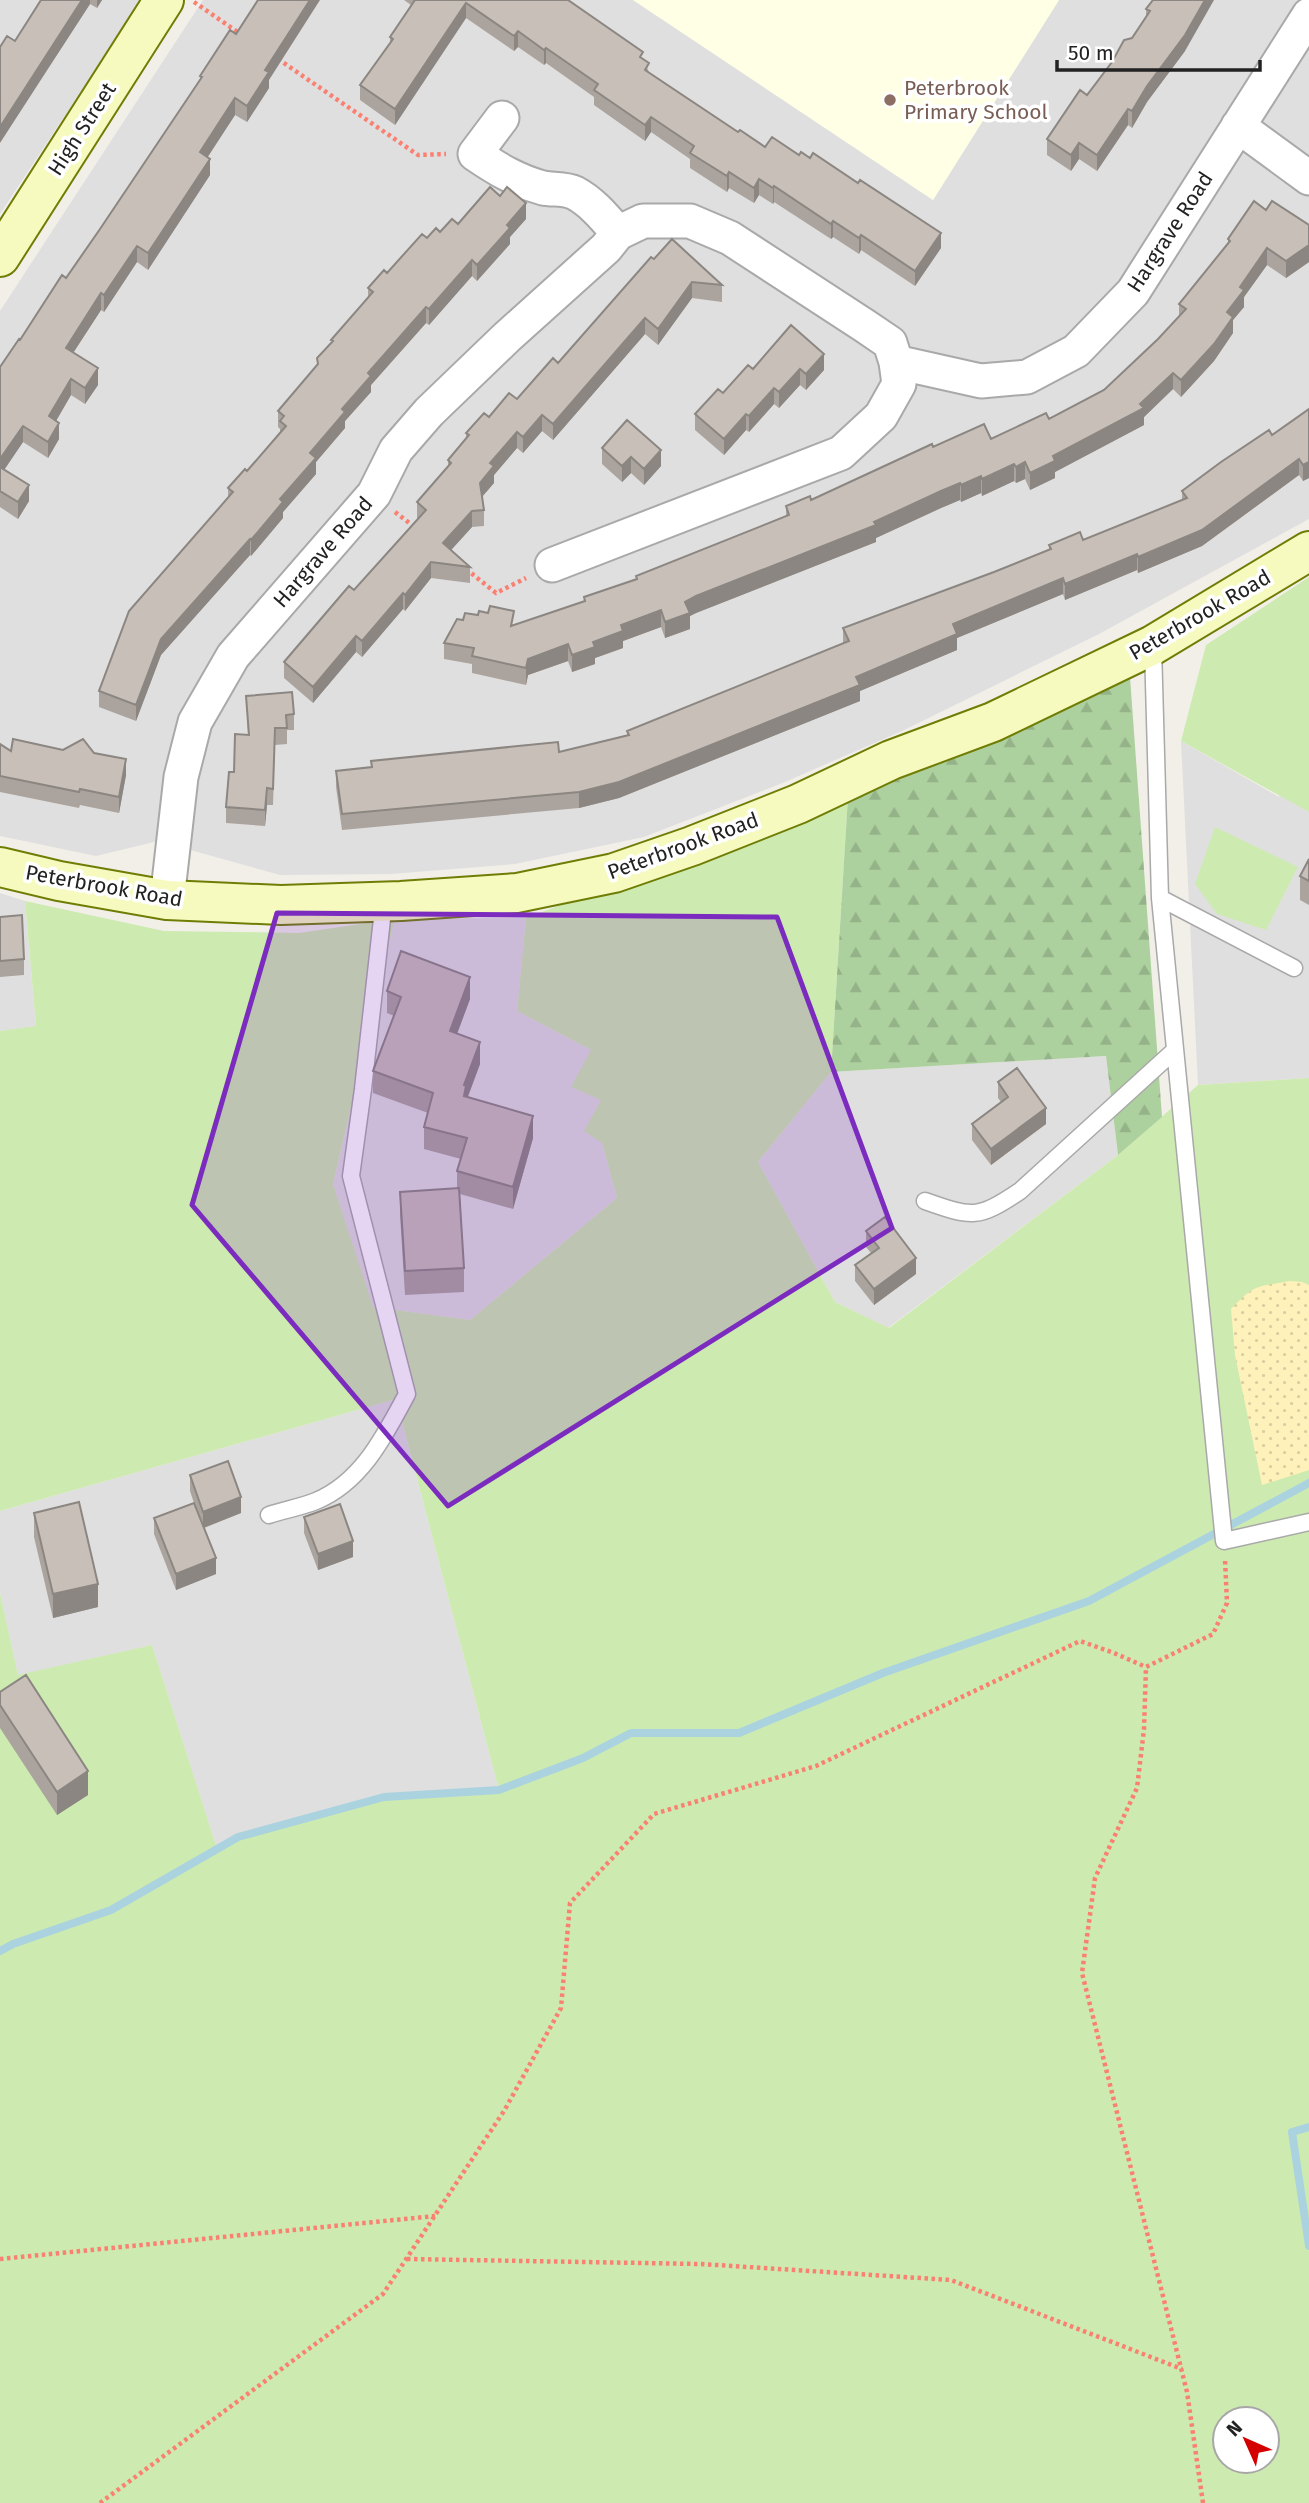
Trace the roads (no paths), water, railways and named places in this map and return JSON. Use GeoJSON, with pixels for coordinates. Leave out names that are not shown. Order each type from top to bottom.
{"type":"FeatureCollection","features":[{"type":"Feature","properties":{"kind":"street","name":"High Street"},"geometry":{"type":"LineString","coordinates":[[0,257],[164,0]]}},
{"type":"Feature","properties":{"kind":"street","name":"Hargrave Road"},"geometry":{"type":"LineString","coordinates":[[167,900],[181,777],[195,722],[233,656],[374,495],[396,450],[429,412],[606,248],[618,233],[643,221],[690,221],[730,238],[890,343],[896,362],[981,381],[1027,377],[1076,351],[1133,292],[1309,15]]}},
{"type":"Feature","properties":{"kind":"street"},"geometry":{"type":"LineString","coordinates":[[502,117],[475,154],[508,176],[526,183],[572,191],[590,202],[618,233]]}},
{"type":"Feature","properties":{"kind":"street"},"geometry":{"type":"LineString","coordinates":[[1238,126],[1309,178]]}},
{"type":"Feature","properties":{"kind":"street"},"geometry":{"type":"LineString","coordinates":[[552,565],[841,453],[880,416],[899,384],[896,362]]}},
{"type":"Feature","properties":{"kind":"street","name":"Peterbrook Road"},"geometry":{"type":"LineString","coordinates":[[0,867],[59,881],[167,900],[282,905],[517,893],[614,873],[692,846],[798,804],[891,760],[993,722],[1153,645],[1309,551]]}},
{"type":"Feature","properties":{"kind":"lane"},"geometry":{"type":"LineString","coordinates":[[1153,645],[1160,898],[1224,1540],[1309,1522]]}},
{"type":"Feature","properties":{"kind":"lane"},"geometry":{"type":"LineString","coordinates":[[1160,898],[1294,968]]}},
{"type":"Feature","properties":{"kind":"lane"},"geometry":{"type":"LineString","coordinates":[[269,1515],[318,1500],[352,1478],[379,1445],[407,1394],[351,1176],[384,901]]}},
{"type":"Feature","properties":{"kind":"lane"},"geometry":{"type":"LineString","coordinates":[[925,1201],[954,1211],[980,1214],[996,1206],[1020,1191],[1175,1050]]}},
{"type":"Feature","properties":{"kind":"waterway"},"geometry":{"type":"LineString","coordinates":[[0,1951],[111,1910],[238,1837],[384,1797],[499,1790],[583,1758],[631,1733],[739,1733],[883,1673],[1089,1601],[1309,1483]]}},
{"type":"Feature","properties":{"kind":"waterway"},"geometry":{"type":"LineString","coordinates":[[1309,2127],[1292,2132],[1309,2246]]}},
{"type":"Feature","properties":{"kind":"place","name":"Peterbrook Primary School"},"geometry":{"type":"Point","coordinates":[890,100]}}]}
